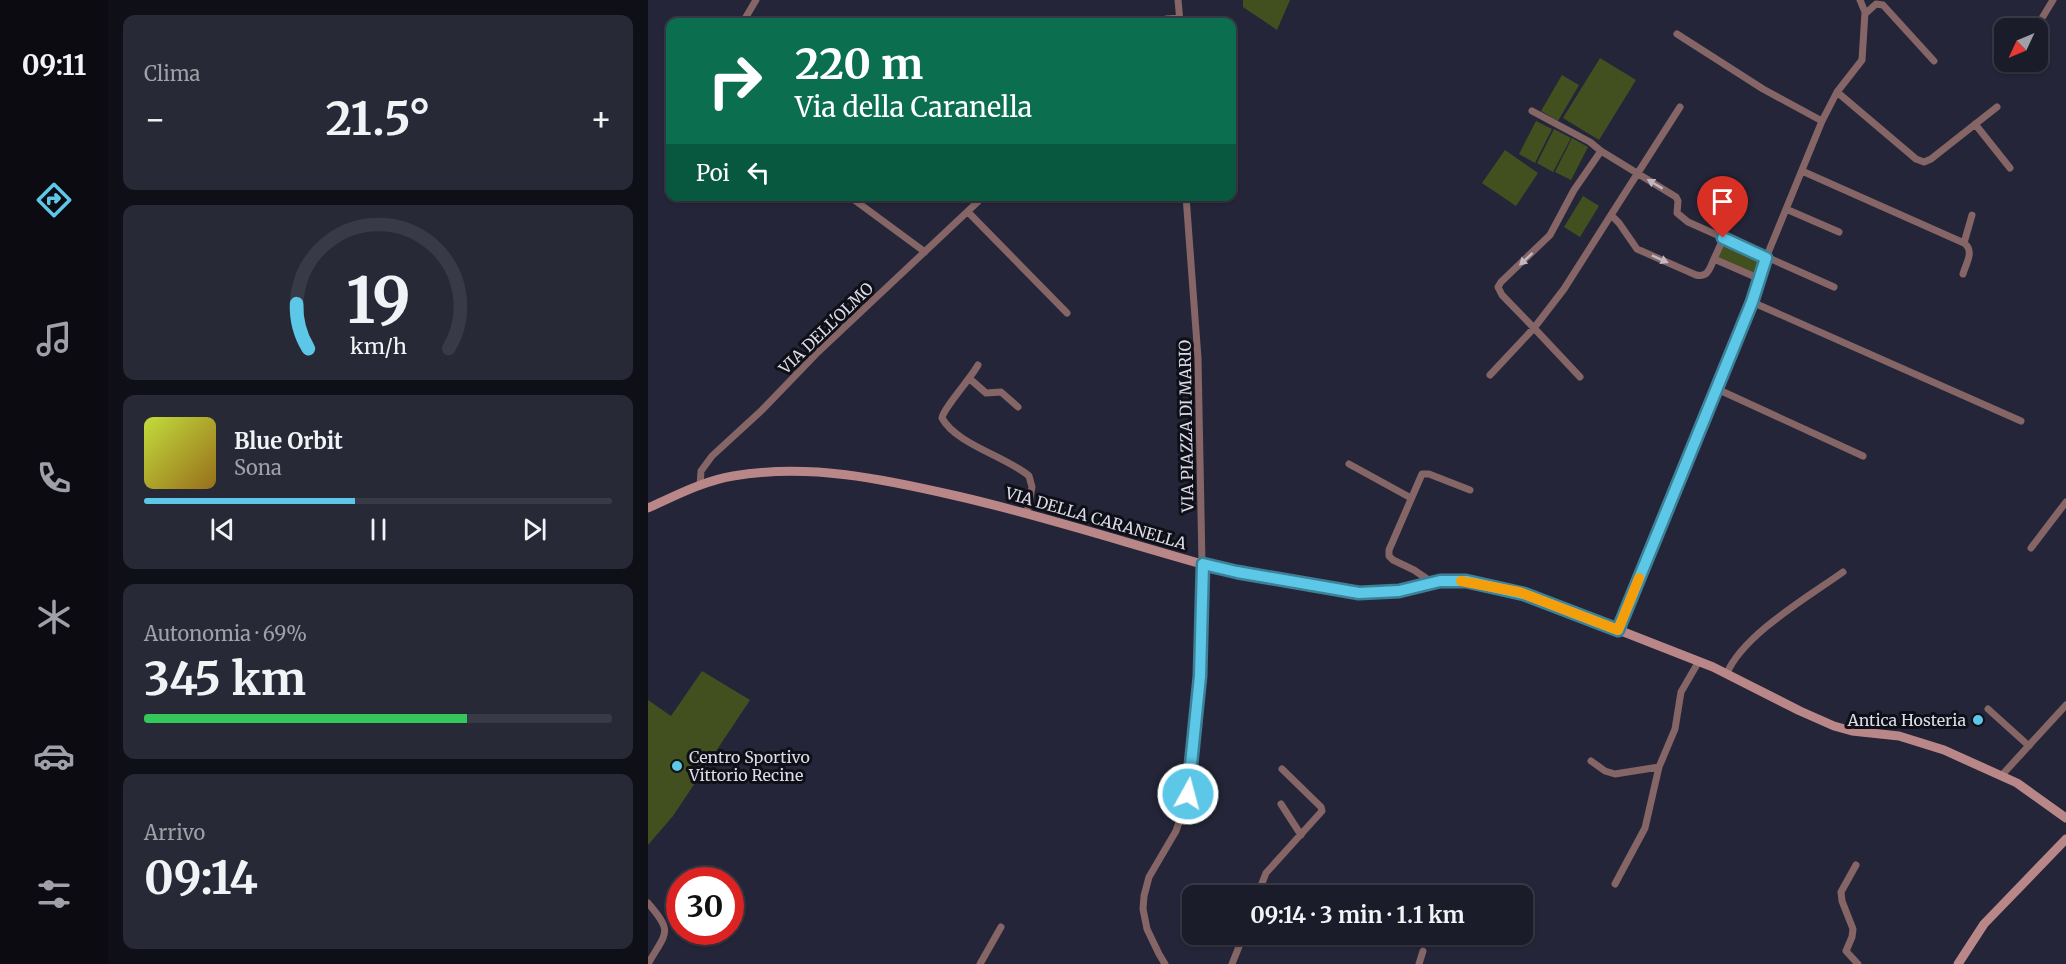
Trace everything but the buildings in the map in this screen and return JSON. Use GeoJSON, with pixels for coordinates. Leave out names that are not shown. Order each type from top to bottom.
{"type":"FeatureCollection","features":[{"type":"Feature","properties":{"kind":"main road","name":"VIA DELLA CARANELLA"},"geometry":{"type":"LineString","coordinates":[[648,508],[724,478],[747,474],[841,473],[897,482],[1028,513],[1237,572],[1359,593],[1393,592],[1433,583],[1461,581],[1506,588],[1540,599],[1728,673],[1834,726],[1852,731],[1893,735],[1920,741],[2002,775],[2031,791],[2066,818]]}},
{"type":"Feature","properties":{"kind":"main road"},"geometry":{"type":"LineString","coordinates":[[1958,964],[1984,924],[2066,839]]}},
{"type":"Feature","properties":{"kind":"street"},"geometry":{"type":"LineString","coordinates":[[745,18],[756,0]]}},
{"type":"Feature","properties":{"kind":"street"},"geometry":{"type":"LineString","coordinates":[[1178,0],[1180,18]]}},
{"type":"Feature","properties":{"kind":"street"},"geometry":{"type":"LineString","coordinates":[[1618,630],[1752,302],[1766,258],[1822,121],[1837,92],[1859,67],[1863,59],[1865,14],[1860,0]]}},
{"type":"Feature","properties":{"kind":"street"},"geometry":{"type":"LineString","coordinates":[[2042,18],[2054,0]]}},
{"type":"Feature","properties":{"kind":"street"},"geometry":{"type":"LineString","coordinates":[[1865,14],[1876,4],[1882,5],[1934,61]]}},
{"type":"Feature","properties":{"kind":"street"},"geometry":{"type":"LineString","coordinates":[[1677,34],[1763,89],[1822,121]]}},
{"type":"Feature","properties":{"kind":"street"},"geometry":{"type":"LineString","coordinates":[[1837,92],[1916,159],[1922,161],[1931,159],[1997,107]]}},
{"type":"Feature","properties":{"kind":"street"},"geometry":{"type":"LineString","coordinates":[[1490,375],[1534,328],[1569,282],[1636,173],[1680,107]]}},
{"type":"Feature","properties":{"kind":"street"},"geometry":{"type":"LineString","coordinates":[[1532,111],[1590,142],[1600,151],[1676,197],[1677,211],[1681,218],[1834,287]]}},
{"type":"Feature","properties":{"kind":"street"},"geometry":{"type":"LineString","coordinates":[[1976,124],[2010,168]]}},
{"type":"Feature","properties":{"kind":"street"},"geometry":{"type":"LineString","coordinates":[[1580,377],[1502,295],[1498,286],[1550,235],[1574,190],[1600,151]]}},
{"type":"Feature","properties":{"kind":"street"},"geometry":{"type":"LineString","coordinates":[[1802,171],[1964,243],[1970,252],[1962,274]]}},
{"type":"Feature","properties":{"kind":"street"},"geometry":{"type":"LineString","coordinates":[[856,201],[925,252]]}},
{"type":"Feature","properties":{"kind":"street","name":"VIA DELL'OLMO"},"geometry":{"type":"LineString","coordinates":[[700,486],[701,471],[712,456],[979,201]]}},
{"type":"Feature","properties":{"kind":"street","name":"VIA PIAZZA DI MARIO"},"geometry":{"type":"LineString","coordinates":[[1166,964],[1147,929],[1143,909],[1144,896],[1149,877],[1178,826],[1188,794],[1200,676],[1203,564],[1198,350],[1185,201]]}},
{"type":"Feature","properties":{"kind":"street"},"geometry":{"type":"LineString","coordinates":[[1786,209],[1839,232]]}},
{"type":"Feature","properties":{"kind":"street"},"geometry":{"type":"LineString","coordinates":[[968,212],[1067,313]]}},
{"type":"Feature","properties":{"kind":"street"},"geometry":{"type":"LineString","coordinates":[[1611,215],[1637,249],[1696,275],[1706,274],[1723,238]]}},
{"type":"Feature","properties":{"kind":"street"},"geometry":{"type":"LineString","coordinates":[[1964,243],[1972,215]]}},
{"type":"Feature","properties":{"kind":"street"},"geometry":{"type":"LineString","coordinates":[[1714,259],[1760,279]]}},
{"type":"Feature","properties":{"kind":"street"},"geometry":{"type":"LineString","coordinates":[[1752,302],[2021,421]]}},
{"type":"Feature","properties":{"kind":"street"},"geometry":{"type":"LineString","coordinates":[[978,366],[944,411],[942,420],[962,437],[1029,476],[1032,487],[1028,513]]}},
{"type":"Feature","properties":{"kind":"street"},"geometry":{"type":"LineString","coordinates":[[970,379],[986,393],[1001,392],[1018,407]]}},
{"type":"Feature","properties":{"kind":"street"},"geometry":{"type":"LineString","coordinates":[[1716,389],[1863,456]]}},
{"type":"Feature","properties":{"kind":"street"},"geometry":{"type":"LineString","coordinates":[[1348,464],[1411,498]]}},
{"type":"Feature","properties":{"kind":"street"},"geometry":{"type":"LineString","coordinates":[[1433,583],[1393,560],[1389,553],[1423,473],[1470,490]]}},
{"type":"Feature","properties":{"kind":"street"},"geometry":{"type":"LineString","coordinates":[[2031,548],[2066,502]]}},
{"type":"Feature","properties":{"kind":"street"},"geometry":{"type":"LineString","coordinates":[[1728,673],[1742,651],[1755,637],[1843,572]]}},
{"type":"Feature","properties":{"kind":"street"},"geometry":{"type":"LineString","coordinates":[[1615,884],[1645,828],[1659,767],[1674,733],[1683,687],[1699,661]]}},
{"type":"Feature","properties":{"kind":"street"},"geometry":{"type":"LineString","coordinates":[[2002,775],[2066,705]]}},
{"type":"Feature","properties":{"kind":"street"},"geometry":{"type":"LineString","coordinates":[[1988,709],[2029,746]]}},
{"type":"Feature","properties":{"kind":"street"},"geometry":{"type":"LineString","coordinates":[[1591,761],[1605,771],[1615,774],[1659,767]]}},
{"type":"Feature","properties":{"kind":"street"},"geometry":{"type":"LineString","coordinates":[[1261,885],[1266,873],[1321,813],[1322,809],[1282,769]]}},
{"type":"Feature","properties":{"kind":"street"},"geometry":{"type":"LineString","coordinates":[[1281,804],[1301,835]]}},
{"type":"Feature","properties":{"kind":"street"},"geometry":{"type":"LineString","coordinates":[[1856,865],[1843,886],[1841,894],[1853,929],[1846,951],[1858,964]]}},
{"type":"Feature","properties":{"kind":"street"},"geometry":{"type":"LineString","coordinates":[[648,903],[663,920],[666,928],[648,964]]}},
{"type":"Feature","properties":{"kind":"street"},"geometry":{"type":"LineString","coordinates":[[980,964],[1000,927]]}},
{"type":"Feature","properties":{"kind":"street"},"geometry":{"type":"LineString","coordinates":[[1232,964],[1240,945]]}},
{"type":"Feature","properties":{"kind":"street"},"geometry":{"type":"LineString","coordinates":[[1419,964],[1423,951]]}},
{"type":"Feature","properties":{"kind":"green space"},"geometry":{"type":"Polygon","coordinates":[[[1243,0],[1290,0],[1277,30],[1243,7],[1243,0]]]}},
{"type":"Feature","properties":{"kind":"green space"},"geometry":{"type":"Polygon","coordinates":[[[1600,58],[1636,80],[1599,140],[1563,118],[1600,58]]]}},
{"type":"Feature","properties":{"kind":"green space"},"geometry":{"type":"Polygon","coordinates":[[[1562,75],[1579,85],[1558,121],[1541,111],[1562,75]]]}},
{"type":"Feature","properties":{"kind":"green space"},"geometry":{"type":"Polygon","coordinates":[[[1536,121],[1552,129],[1535,163],[1519,154],[1536,121]]]}},
{"type":"Feature","properties":{"kind":"green space"},"geometry":{"type":"Polygon","coordinates":[[[1554,129],[1571,138],[1553,172],[1537,163],[1554,129]]]}},
{"type":"Feature","properties":{"kind":"green space"},"geometry":{"type":"Polygon","coordinates":[[[1572,138],[1588,147],[1571,180],[1555,172],[1572,138]]]}},
{"type":"Feature","properties":{"kind":"green space"},"geometry":{"type":"Polygon","coordinates":[[[1505,150],[1538,173],[1516,206],[1482,183],[1505,150]]]}},
{"type":"Feature","properties":{"kind":"green space"},"geometry":{"type":"Polygon","coordinates":[[[1583,196],[1599,206],[1580,237],[1564,227],[1583,196]]]}},
{"type":"Feature","properties":{"kind":"green space"},"geometry":{"type":"Polygon","coordinates":[[[1723,241],[1760,257],[1753,274],[1716,258],[1723,241]]]}},
{"type":"Feature","properties":{"kind":"green space","name":"Centro Sportivo Vittorio Recine"},"geometry":{"type":"Polygon","coordinates":[[[702,671],[750,700],[673,816],[648,845],[648,700],[671,716],[702,671]]]}},
{"type":"Feature","properties":{"kind":"slow traffic"},"geometry":{"type":"LineString","coordinates":[[1461,581],[1492,585],[1519,592],[1618,630],[1639,578]]}},
{"type":"Feature","properties":{"kind":"place","name":"Antica Hosteria"},"geometry":{"type":"Point","coordinates":[1978,720]}},
{"type":"Feature","properties":{"kind":"place","name":"Centro Sportivo Vittorio Recine"},"geometry":{"type":"Point","coordinates":[677,766]}},
{"type":"Feature","properties":{"kind":"route"},"geometry":{"type":"LineString","coordinates":[[1188,794],[1200,676],[1203,564],[1359,593],[1399,591],[1440,581],[1466,581],[1506,588],[1618,630],[1752,302],[1766,258],[1723,238]]}}]}
